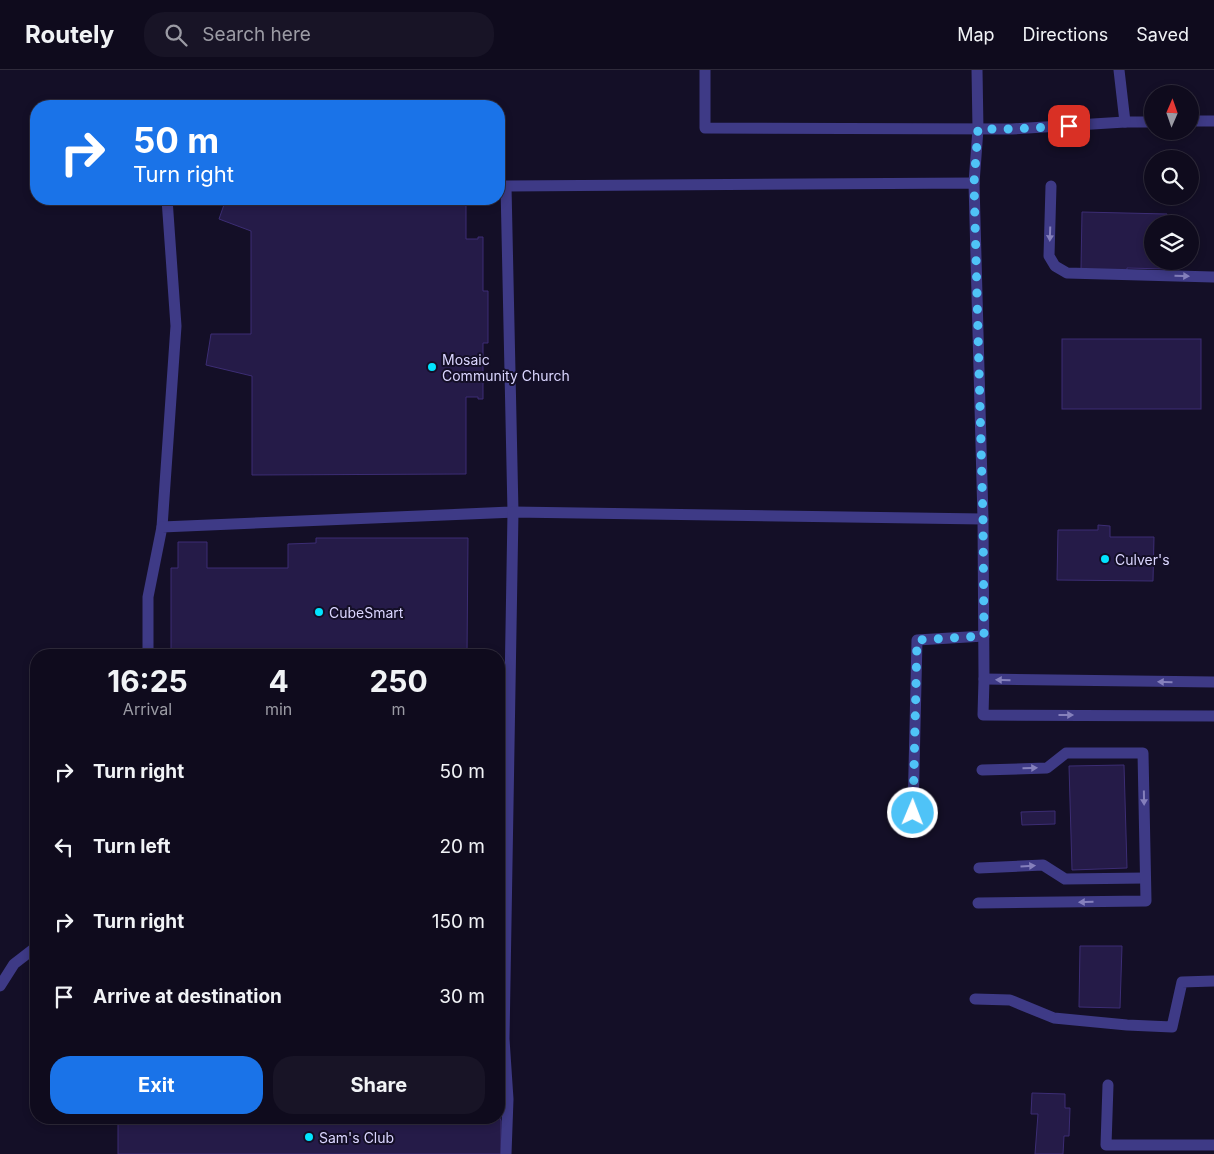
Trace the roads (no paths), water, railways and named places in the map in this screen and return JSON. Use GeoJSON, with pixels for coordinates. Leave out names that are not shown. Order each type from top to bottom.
{"type":"FeatureCollection","features":[{"type":"Feature","properties":{"kind":"lane"},"geometry":{"type":"LineString","coordinates":[[705,70],[705,128],[1012,129],[1144,122]]}},
{"type":"Feature","properties":{"kind":"lane"},"geometry":{"type":"LineString","coordinates":[[977,70],[978,129],[974,183],[983,519],[983,716],[1214,716]]}},
{"type":"Feature","properties":{"kind":"lane"},"geometry":{"type":"LineString","coordinates":[[1119,70],[1125,122]]}},
{"type":"Feature","properties":{"kind":"lane"},"geometry":{"type":"LineString","coordinates":[[1199,121],[1214,121]]}},
{"type":"Feature","properties":{"kind":"lane"},"geometry":{"type":"LineString","coordinates":[[505,182],[974,183]]}},
{"type":"Feature","properties":{"kind":"lane"},"geometry":{"type":"LineString","coordinates":[[1051,186],[1049,256],[1055,266],[1067,273],[1213,277]]}},
{"type":"Feature","properties":{"kind":"lane"},"geometry":{"type":"LineString","coordinates":[[148,649],[148,597],[162,527],[176,326],[167,205]]}},
{"type":"Feature","properties":{"kind":"lane"},"geometry":{"type":"LineString","coordinates":[[503,205],[514,512],[505,987]]}},
{"type":"Feature","properties":{"kind":"lane"},"geometry":{"type":"LineString","coordinates":[[162,527],[514,512],[983,519]]}},
{"type":"Feature","properties":{"kind":"lane"},"geometry":{"type":"LineString","coordinates":[[913,813],[917,640],[984,636]]}},
{"type":"Feature","properties":{"kind":"lane"},"geometry":{"type":"LineString","coordinates":[[984,679],[1214,682]]}},
{"type":"Feature","properties":{"kind":"lane"},"geometry":{"type":"LineString","coordinates":[[978,903],[1146,901],[1143,753],[1066,753],[1047,768],[982,770]]}},
{"type":"Feature","properties":{"kind":"lane"},"geometry":{"type":"LineString","coordinates":[[979,868],[1043,865],[1065,879],[1145,878]]}},
{"type":"Feature","properties":{"kind":"lane"},"geometry":{"type":"LineString","coordinates":[[0,986],[14,964],[30,952]]}},
{"type":"Feature","properties":{"kind":"lane"},"geometry":{"type":"LineString","coordinates":[[975,999],[1010,1000],[1054,1018],[1172,1027],[1182,982],[1214,981]]}},
{"type":"Feature","properties":{"kind":"lane"},"geometry":{"type":"LineString","coordinates":[[505,1055],[508,1099],[506,1154]]}},
{"type":"Feature","properties":{"kind":"lane"},"geometry":{"type":"LineString","coordinates":[[1108,1085],[1106,1150],[1214,1146]]}},
{"type":"Feature","properties":{"kind":"place","name":"Mosaic Community Church"},"geometry":{"type":"Point","coordinates":[432,367]}},
{"type":"Feature","properties":{"kind":"place","name":"Culver's"},"geometry":{"type":"Point","coordinates":[1105,559]}},
{"type":"Feature","properties":{"kind":"place","name":"CubeSmart"},"geometry":{"type":"Point","coordinates":[319,612]}},
{"type":"Feature","properties":{"kind":"place","name":"Sam's Club"},"geometry":{"type":"Point","coordinates":[309,1137]}}]}
